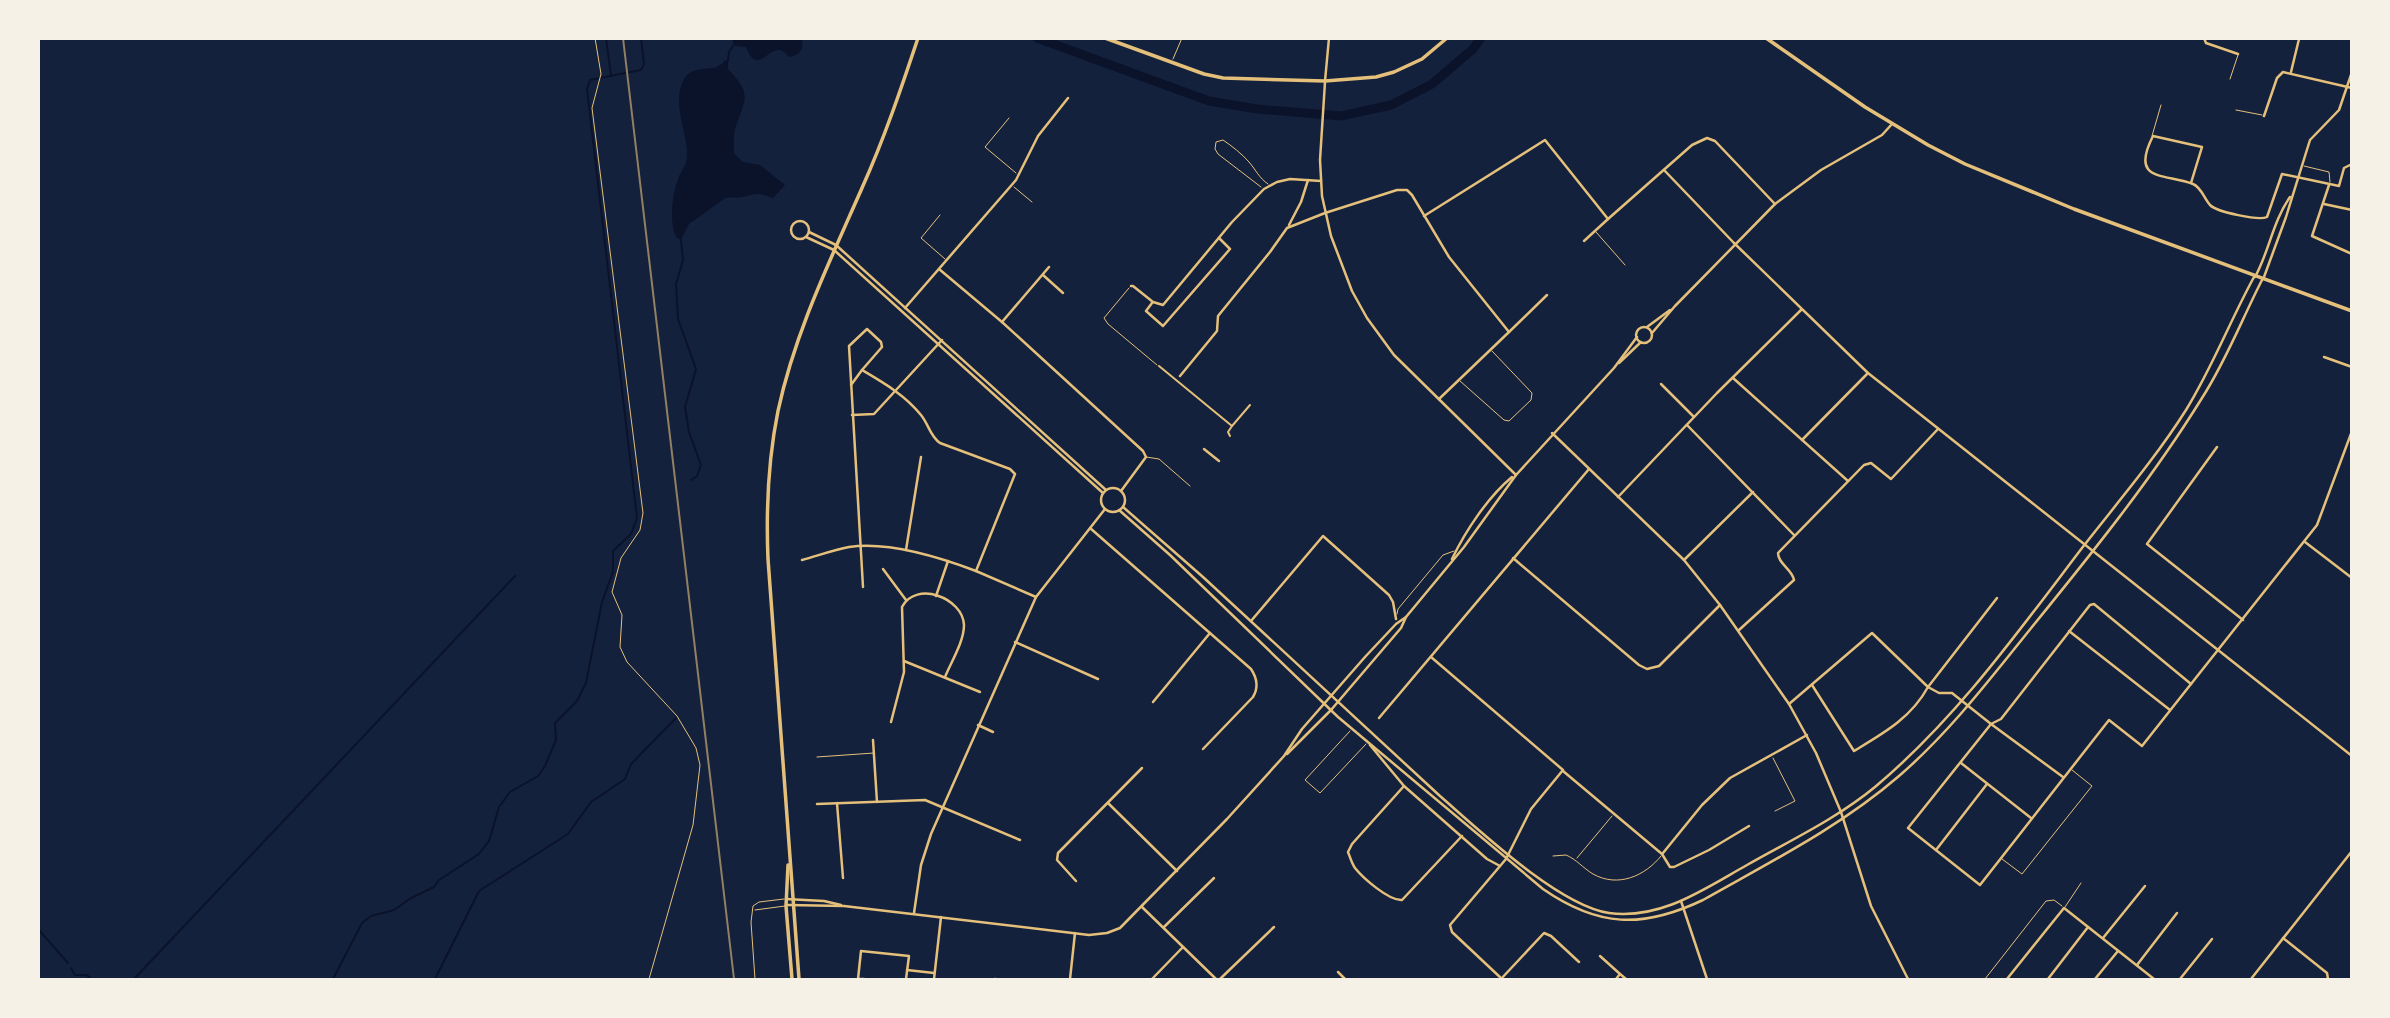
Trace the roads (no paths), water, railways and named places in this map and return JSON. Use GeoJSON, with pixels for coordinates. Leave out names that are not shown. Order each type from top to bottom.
{"type":"FeatureCollection","features":[{"type":"Feature","properties":{"kind":"main road"},"geometry":{"type":"LineString","coordinates":[[799,979],[768,559],[768,482],[778,411],[808,310],[887,127],[918,38]]}},
{"type":"Feature","properties":{"kind":"main road"},"geometry":{"type":"LineString","coordinates":[[1105,38],[1188,71],[1223,78],[1325,81],[1376,77],[1394,72],[1422,59],[1447,38]]}},
{"type":"Feature","properties":{"kind":"main road"},"geometry":{"type":"LineString","coordinates":[[1766,38],[1892,124],[1928,145],[2021,189],[2351,311]]}},
{"type":"Feature","properties":{"kind":"main road"},"geometry":{"type":"LineString","coordinates":[[789,859],[786,905],[792,979]]}},
{"type":"Feature","properties":{"kind":"street"},"geometry":{"type":"LineString","coordinates":[[1329,38],[1322,125],[1321,181],[1325,213],[1344,274],[1367,318],[1394,355],[1516,475]]}},
{"type":"Feature","properties":{"kind":"street"},"geometry":{"type":"LineString","coordinates":[[2204,38],[2206,43],[2238,54]]}},
{"type":"Feature","properties":{"kind":"street"},"geometry":{"type":"LineString","coordinates":[[2291,72],[2299,39]]}},
{"type":"Feature","properties":{"kind":"street"},"geometry":{"type":"LineString","coordinates":[[2264,116],[2278,76],[2283,72],[2349,87]]}},
{"type":"Feature","properties":{"kind":"street"},"geometry":{"type":"LineString","coordinates":[[1119,510],[1170,555],[1352,729],[1557,899],[1596,917],[1620,921],[1646,920],[1684,909],[1778,859],[1843,820],[1909,767],[1968,706],[2093,551],[2177,438],[2204,395],[2276,249],[2310,140],[2336,115],[2349,87],[2351,72]]}},
{"type":"Feature","properties":{"kind":"street"},"geometry":{"type":"LineString","coordinates":[[905,308],[1019,176],[1038,136],[1068,98]]}},
{"type":"Feature","properties":{"kind":"street"},"geometry":{"type":"LineString","coordinates":[[786,905],[844,906],[1099,935],[1113,932],[1126,924],[1284,756],[1338,703],[1464,547],[1516,475],[1614,368],[1641,342],[1650,341],[1652,333],[1675,306],[1774,204],[1821,170],[1882,135],[1892,124]]}},
{"type":"Feature","properties":{"kind":"street"},"geometry":{"type":"LineString","coordinates":[[2192,183],[2202,147],[2156,136],[2151,139],[2146,160],[2150,171],[2160,177],[2192,183],[2215,208],[2262,219],[2269,214],[2282,174],[2339,186],[2344,168],[2351,164]]}},
{"type":"Feature","properties":{"kind":"street"},"geometry":{"type":"LineString","coordinates":[[1584,241],[1692,145],[1707,138],[1715,141],[1774,204]]}},
{"type":"Feature","properties":{"kind":"street"},"geometry":{"type":"LineString","coordinates":[[1424,216],[1545,140],[1608,219]]}},
{"type":"Feature","properties":{"kind":"street"},"geometry":{"type":"LineString","coordinates":[[1664,170],[1801,310],[1868,373],[2351,756]]}},
{"type":"Feature","properties":{"kind":"street"},"geometry":{"type":"LineString","coordinates":[[1130,286],[1153,302],[1163,305],[1264,189],[1290,179],[1321,181]]}},
{"type":"Feature","properties":{"kind":"street"},"geometry":{"type":"LineString","coordinates":[[1177,380],[1217,331],[1218,316],[1287,228],[1301,202],[1308,180]]}},
{"type":"Feature","properties":{"kind":"street"},"geometry":{"type":"LineString","coordinates":[[2329,184],[2312,237],[2351,254]]}},
{"type":"Feature","properties":{"kind":"street"},"geometry":{"type":"LineString","coordinates":[[1287,228],[1402,189],[1412,195],[1459,272],[1509,332]]}},
{"type":"Feature","properties":{"kind":"street"},"geometry":{"type":"LineString","coordinates":[[1123,507],[1440,796],[1509,854],[1559,892],[1596,910],[1642,913],[1681,901],[1841,812],[1919,747],[1962,701],[2167,438],[2185,411],[2222,346],[2262,265],[2283,208],[2292,194]]}},
{"type":"Feature","properties":{"kind":"street"},"geometry":{"type":"LineString","coordinates":[[2323,204],[2351,210]]}},
{"type":"Feature","properties":{"kind":"street"},"geometry":{"type":"LineString","coordinates":[[1103,493],[835,248],[806,237],[795,238],[790,232],[791,226],[802,221],[809,232],[835,248],[942,340],[1106,490]]}},
{"type":"Feature","properties":{"kind":"street"},"geometry":{"type":"LineString","coordinates":[[806,237],[809,232]]}},
{"type":"Feature","properties":{"kind":"street"},"geometry":{"type":"LineString","coordinates":[[1153,302],[1146,312],[1163,326],[1230,248],[1219,238]]}},
{"type":"Feature","properties":{"kind":"street"},"geometry":{"type":"LineString","coordinates":[[1002,322],[1049,267]]}},
{"type":"Feature","properties":{"kind":"street"},"geometry":{"type":"LineString","coordinates":[[939,269],[1002,322],[1143,451],[1146,457],[1121,491]]}},
{"type":"Feature","properties":{"kind":"street"},"geometry":{"type":"LineString","coordinates":[[1043,275],[1063,293]]}},
{"type":"Feature","properties":{"kind":"street"},"geometry":{"type":"LineString","coordinates":[[1439,399],[1547,295]]}},
{"type":"Feature","properties":{"kind":"street"},"geometry":{"type":"LineString","coordinates":[[1614,368],[1637,337],[1639,329],[1653,325],[1675,306]]}},
{"type":"Feature","properties":{"kind":"street"},"geometry":{"type":"LineString","coordinates":[[1618,497],[1801,310]]}},
{"type":"Feature","properties":{"kind":"street"},"geometry":{"type":"LineString","coordinates":[[1646,328],[1652,333]]}},
{"type":"Feature","properties":{"kind":"street"},"geometry":{"type":"LineString","coordinates":[[850,385],[882,347],[881,342],[867,329],[849,346],[850,385],[863,587]]}},
{"type":"Feature","properties":{"kind":"street"},"geometry":{"type":"LineString","coordinates":[[1637,337],[1641,342]]}},
{"type":"Feature","properties":{"kind":"street"},"geometry":{"type":"LineString","coordinates":[[852,415],[874,414],[942,340]]}},
{"type":"Feature","properties":{"kind":"street"},"geometry":{"type":"LineString","coordinates":[[2324,357],[2351,367]]}},
{"type":"Feature","properties":{"kind":"street"},"geometry":{"type":"LineString","coordinates":[[1159,366],[1232,426]]}},
{"type":"Feature","properties":{"kind":"street"},"geometry":{"type":"LineString","coordinates":[[862,370],[897,391],[923,418],[932,436],[940,443],[1010,469],[1014,474],[976,571]]}},
{"type":"Feature","properties":{"kind":"street"},"geometry":{"type":"LineString","coordinates":[[1802,440],[1868,373]]}},
{"type":"Feature","properties":{"kind":"street"},"geometry":{"type":"LineString","coordinates":[[1733,378],[1849,482]]}},
{"type":"Feature","properties":{"kind":"street"},"geometry":{"type":"LineString","coordinates":[[1661,384],[1694,417]]}},
{"type":"Feature","properties":{"kind":"street"},"geometry":{"type":"LineString","coordinates":[[1230,436],[1228,432],[1250,405]]}},
{"type":"Feature","properties":{"kind":"street"},"geometry":{"type":"LineString","coordinates":[[1686,425],[1795,536]]}},
{"type":"Feature","properties":{"kind":"street"},"geometry":{"type":"LineString","coordinates":[[1739,630],[1793,583],[1793,575],[1778,555],[1867,463],[1872,464],[1888,479],[1892,478],[1938,429]]}},
{"type":"Feature","properties":{"kind":"street"},"geometry":{"type":"LineString","coordinates":[[2191,684],[2097,606],[2090,606],[2004,716],[1991,724],[1908,828],[1980,885],[2109,720],[2142,746],[2317,525],[2351,431]]}},
{"type":"Feature","properties":{"kind":"street"},"geometry":{"type":"LineString","coordinates":[[1552,433],[1684,560],[1739,630],[1789,704],[1807,735],[1841,812],[1872,909],[1908,979]]}},
{"type":"Feature","properties":{"kind":"street"},"geometry":{"type":"LineString","coordinates":[[2217,447],[2147,544],[2243,621]]}},
{"type":"Feature","properties":{"kind":"street"},"geometry":{"type":"LineString","coordinates":[[1204,449],[1219,461]]}},
{"type":"Feature","properties":{"kind":"street"},"geometry":{"type":"LineString","coordinates":[[906,550],[921,457]]}},
{"type":"Feature","properties":{"kind":"street"},"geometry":{"type":"LineString","coordinates":[[1379,718],[1590,469]]}},
{"type":"Feature","properties":{"kind":"street"},"geometry":{"type":"LineString","coordinates":[[1449,565],[1487,505],[1503,485],[1516,475]]}},
{"type":"Feature","properties":{"kind":"street"},"geometry":{"type":"LineString","coordinates":[[1114,488],[1121,491],[1125,498],[1123,507],[1112,512],[1105,509],[1101,502],[1103,493],[1114,488]]}},
{"type":"Feature","properties":{"kind":"street"},"geometry":{"type":"LineString","coordinates":[[1684,560],[1753,492]]}},
{"type":"Feature","properties":{"kind":"street"},"geometry":{"type":"LineString","coordinates":[[914,913],[923,858],[942,807],[1035,597],[1105,509]]}},
{"type":"Feature","properties":{"kind":"street"},"geometry":{"type":"LineString","coordinates":[[1090,528],[1251,669],[1256,677],[1253,697],[1203,749]]}},
{"type":"Feature","properties":{"kind":"street"},"geometry":{"type":"LineString","coordinates":[[1251,621],[1323,536],[1389,595],[1396,622]]}},
{"type":"Feature","properties":{"kind":"street"},"geometry":{"type":"LineString","coordinates":[[2305,542],[2351,578]]}},
{"type":"Feature","properties":{"kind":"street"},"geometry":{"type":"LineString","coordinates":[[802,560],[849,547],[906,550],[976,571],[1035,597]]}},
{"type":"Feature","properties":{"kind":"street"},"geometry":{"type":"LineString","coordinates":[[1513,558],[1647,669],[1658,666],[1720,605]]}},
{"type":"Feature","properties":{"kind":"street"},"geometry":{"type":"LineString","coordinates":[[936,596],[948,561]]}},
{"type":"Feature","properties":{"kind":"street"},"geometry":{"type":"LineString","coordinates":[[883,569],[907,600]]}},
{"type":"Feature","properties":{"kind":"street"},"geometry":{"type":"LineString","coordinates":[[891,722],[903,676],[902,607],[907,600],[921,594],[936,596],[953,603],[964,622],[963,633],[945,677]]}},
{"type":"Feature","properties":{"kind":"street"},"geometry":{"type":"LineString","coordinates":[[1812,685],[1854,751],[1897,725],[1916,705],[1997,598]]}},
{"type":"Feature","properties":{"kind":"street"},"geometry":{"type":"LineString","coordinates":[[1284,756],[1302,729],[1396,622],[1406,617]]}},
{"type":"Feature","properties":{"kind":"street"},"geometry":{"type":"LineString","coordinates":[[2069,631],[2170,710]]}},
{"type":"Feature","properties":{"kind":"street"},"geometry":{"type":"LineString","coordinates":[[1789,704],[1872,633],[1928,687],[1939,693],[1952,693],[2063,777]]}},
{"type":"Feature","properties":{"kind":"street"},"geometry":{"type":"LineString","coordinates":[[1153,702],[1210,634]]}},
{"type":"Feature","properties":{"kind":"street"},"geometry":{"type":"LineString","coordinates":[[1016,642],[1098,679]]}},
{"type":"Feature","properties":{"kind":"street"},"geometry":{"type":"LineString","coordinates":[[1431,657],[1662,854],[1668,866],[1674,867],[1709,850],[1749,826]]}},
{"type":"Feature","properties":{"kind":"street"},"geometry":{"type":"LineString","coordinates":[[904,660],[980,692]]}},
{"type":"Feature","properties":{"kind":"street"},"geometry":{"type":"LineString","coordinates":[[978,726],[993,732]]}},
{"type":"Feature","properties":{"kind":"street"},"geometry":{"type":"LineString","coordinates":[[1662,854],[1721,785],[1738,772],[1807,735]]}},
{"type":"Feature","properties":{"kind":"street"},"geometry":{"type":"LineString","coordinates":[[873,740],[877,802]]}},
{"type":"Feature","properties":{"kind":"street"},"geometry":{"type":"LineString","coordinates":[[1368,742],[1404,786],[1487,859],[1501,866]]}},
{"type":"Feature","properties":{"kind":"street"},"geometry":{"type":"LineString","coordinates":[[1961,763],[2032,818]]}},
{"type":"Feature","properties":{"kind":"street"},"geometry":{"type":"LineString","coordinates":[[1076,881],[1056,856],[1142,768]]}},
{"type":"Feature","properties":{"kind":"street"},"geometry":{"type":"LineString","coordinates":[[1563,770],[1531,809],[1501,866],[1450,925],[1452,932],[1502,979],[1544,933],[1551,936],[1579,962]]}},
{"type":"Feature","properties":{"kind":"street"},"geometry":{"type":"LineString","coordinates":[[1936,850],[1988,783]]}},
{"type":"Feature","properties":{"kind":"street"},"geometry":{"type":"LineString","coordinates":[[1404,786],[1352,844],[1348,852],[1354,867],[1389,898],[1402,900],[1462,836]]}},
{"type":"Feature","properties":{"kind":"street"},"geometry":{"type":"LineString","coordinates":[[817,804],[919,800],[934,802],[1020,840]]}},
{"type":"Feature","properties":{"kind":"street"},"geometry":{"type":"LineString","coordinates":[[838,803],[844,878]]}},
{"type":"Feature","properties":{"kind":"street"},"geometry":{"type":"LineString","coordinates":[[1108,803],[1177,871]]}},
{"type":"Feature","properties":{"kind":"street"},"geometry":{"type":"LineString","coordinates":[[2251,979],[2351,852]]}},
{"type":"Feature","properties":{"kind":"street"},"geometry":{"type":"LineString","coordinates":[[1164,928],[1214,878]]}},
{"type":"Feature","properties":{"kind":"street"},"geometry":{"type":"LineString","coordinates":[[2103,939],[2145,886]]}},
{"type":"Feature","properties":{"kind":"street"},"geometry":{"type":"LineString","coordinates":[[786,899],[824,901],[844,906]]}},
{"type":"Feature","properties":{"kind":"street"},"geometry":{"type":"LineString","coordinates":[[1681,901],[1707,979]]}},
{"type":"Feature","properties":{"kind":"street"},"geometry":{"type":"LineString","coordinates":[[1142,907],[1218,979],[1275,927]]}},
{"type":"Feature","properties":{"kind":"street"},"geometry":{"type":"LineString","coordinates":[[2007,979],[2064,908],[2154,979]]}},
{"type":"Feature","properties":{"kind":"street"},"geometry":{"type":"LineString","coordinates":[[2137,965],[2177,912]]}},
{"type":"Feature","properties":{"kind":"street"},"geometry":{"type":"LineString","coordinates":[[933,979],[941,917]]}},
{"type":"Feature","properties":{"kind":"street"},"geometry":{"type":"LineString","coordinates":[[2048,979],[2088,927]]}},
{"type":"Feature","properties":{"kind":"street"},"geometry":{"type":"LineString","coordinates":[[1070,979],[1075,933]]}},
{"type":"Feature","properties":{"kind":"street"},"geometry":{"type":"LineString","coordinates":[[2283,938],[2327,973],[2328,979]]}},
{"type":"Feature","properties":{"kind":"street"},"geometry":{"type":"LineString","coordinates":[[2180,979],[2212,939]]}},
{"type":"Feature","properties":{"kind":"street"},"geometry":{"type":"LineString","coordinates":[[1153,979],[1183,947]]}},
{"type":"Feature","properties":{"kind":"street"},"geometry":{"type":"LineString","coordinates":[[864,979],[858,979],[861,951],[909,956],[906,979]]}},
{"type":"Feature","properties":{"kind":"street"},"geometry":{"type":"LineString","coordinates":[[2095,979],[2118,951]]}},
{"type":"Feature","properties":{"kind":"street"},"geometry":{"type":"LineString","coordinates":[[1600,956],[1626,979]]}},
{"type":"Feature","properties":{"kind":"street"},"geometry":{"type":"LineString","coordinates":[[907,971],[934,973]]}},
{"type":"Feature","properties":{"kind":"street"},"geometry":{"type":"LineString","coordinates":[[1338,972],[1345,979]]}},
{"type":"Feature","properties":{"kind":"street"},"geometry":{"type":"LineString","coordinates":[[1616,979],[1620,974]]}},
{"type":"Feature","properties":{"kind":"lane"},"geometry":{"type":"LineString","coordinates":[[596,38],[601,74],[592,108],[643,513],[640,530],[621,558],[612,592],[622,615],[620,647],[626,662],[677,716],[696,748],[700,765],[693,825],[649,979]]}},
{"type":"Feature","properties":{"kind":"lane"},"geometry":{"type":"LineString","coordinates":[[1173,63],[1182,38]]}},
{"type":"Feature","properties":{"kind":"lane"},"geometry":{"type":"LineString","coordinates":[[2230,79],[2238,54]]}},
{"type":"Feature","properties":{"kind":"lane"},"geometry":{"type":"LineString","coordinates":[[2151,139],[2161,105]]}},
{"type":"Feature","properties":{"kind":"lane"},"geometry":{"type":"LineString","coordinates":[[2236,110],[2264,116]]}},
{"type":"Feature","properties":{"kind":"lane"},"geometry":{"type":"LineString","coordinates":[[1009,118],[985,147],[1019,176]]}},
{"type":"Feature","properties":{"kind":"lane"},"geometry":{"type":"LineString","coordinates":[[1264,189],[1218,154],[1215,149],[1216,142],[1223,139],[1249,162],[1269,186]]}},
{"type":"Feature","properties":{"kind":"lane"},"geometry":{"type":"LineString","coordinates":[[2302,166],[2329,172],[2329,184]]}},
{"type":"Feature","properties":{"kind":"lane"},"geometry":{"type":"LineString","coordinates":[[1012,185],[1032,202]]}},
{"type":"Feature","properties":{"kind":"lane"},"geometry":{"type":"LineString","coordinates":[[940,215],[921,238],[946,260]]}},
{"type":"Feature","properties":{"kind":"lane"},"geometry":{"type":"LineString","coordinates":[[1595,231],[1625,265]]}},
{"type":"Feature","properties":{"kind":"lane"},"geometry":{"type":"LineString","coordinates":[[1130,286],[1104,318],[1159,366]]}},
{"type":"Feature","properties":{"kind":"lane"},"geometry":{"type":"LineString","coordinates":[[1459,380],[1504,420],[1509,421],[1515,417],[1531,400],[1531,390],[1490,349]]}},
{"type":"Feature","properties":{"kind":"lane"},"geometry":{"type":"LineString","coordinates":[[1146,457],[1159,459],[1190,486]]}},
{"type":"Feature","properties":{"kind":"lane"},"geometry":{"type":"LineString","coordinates":[[1396,633],[1398,609],[1441,558],[1464,547]]}},
{"type":"Feature","properties":{"kind":"lane"},"geometry":{"type":"LineString","coordinates":[[1352,729],[1306,780],[1320,793],[1368,742]]}},
{"type":"Feature","properties":{"kind":"lane"},"geometry":{"type":"LineString","coordinates":[[817,757],[874,753]]}},
{"type":"Feature","properties":{"kind":"lane"},"geometry":{"type":"LineString","coordinates":[[1771,754],[1795,801],[1775,811]]}},
{"type":"Feature","properties":{"kind":"lane"},"geometry":{"type":"LineString","coordinates":[[2000,858],[2022,874],[2061,826],[2092,786],[2070,769]]}},
{"type":"Feature","properties":{"kind":"lane"},"geometry":{"type":"LineString","coordinates":[[1575,860],[1614,814]]}},
{"type":"Feature","properties":{"kind":"lane"},"geometry":{"type":"LineString","coordinates":[[1553,856],[1563,854],[1593,874],[1621,879],[1644,873],[1662,854]]}},
{"type":"Feature","properties":{"kind":"lane"},"geometry":{"type":"LineString","coordinates":[[1985,979],[2046,901],[2054,900],[2064,908],[2081,883]]}},
{"type":"Feature","properties":{"kind":"lane"},"geometry":{"type":"LineString","coordinates":[[755,979],[752,911],[759,902],[786,899]]}},
{"type":"Feature","properties":{"kind":"lane"},"geometry":{"type":"LineString","coordinates":[[752,911],[761,907],[786,905]]}},
{"type":"Feature","properties":{"kind":"water"},"geometry":{"type":"Polygon","coordinates":[[[732,39],[802,39],[803,46],[794,56],[790,57],[775,50],[758,60],[750,55],[746,47],[734,46],[732,39]]]}},
{"type":"Feature","properties":{"kind":"water"},"geometry":{"type":"Polygon","coordinates":[[[725,60],[728,61],[728,69],[741,86],[745,98],[734,133],[734,153],[743,162],[760,165],[785,185],[773,198],[758,194],[724,199],[689,224],[681,240],[676,237],[672,216],[676,185],[687,158],[679,107],[680,88],[688,74],[699,69],[716,67],[725,60]]]}},
{"type":"Feature","properties":{"kind":"waterway"},"geometry":{"type":"LineString","coordinates":[[606,38],[611,75]]}},
{"type":"Feature","properties":{"kind":"waterway"},"geometry":{"type":"LineString","coordinates":[[333,979],[362,923],[371,916],[394,910],[434,887],[439,880],[479,854],[489,841],[499,807],[510,792],[538,776],[545,766],[556,740],[555,723],[577,701],[586,683],[602,602],[613,572],[613,551],[631,534],[637,518],[587,89],[590,80],[641,70],[644,64],[641,38]]}},
{"type":"Feature","properties":{"kind":"waterway"},"geometry":{"type":"LineString","coordinates":[[1037,38],[1209,101],[1257,109],[1341,116],[1391,105],[1432,84],[1473,49],[1481,38]]}},
{"type":"Feature","properties":{"kind":"waterway"},"geometry":{"type":"LineString","coordinates":[[728,61],[733,46]]}},
{"type":"Feature","properties":{"kind":"waterway"},"geometry":{"type":"LineString","coordinates":[[681,240],[683,260],[676,284],[678,319],[696,369],[685,407],[689,432],[701,465],[697,476],[691,480]]}},
{"type":"Feature","properties":{"kind":"waterway"},"geometry":{"type":"LineString","coordinates":[[134,979],[515,576]]}},
{"type":"Feature","properties":{"kind":"waterway"},"geometry":{"type":"LineString","coordinates":[[435,979],[479,891],[568,834],[591,802],[625,779],[631,764],[676,718]]}},
{"type":"Feature","properties":{"kind":"waterway"},"geometry":{"type":"LineString","coordinates":[[38,929],[68,963]]}},
{"type":"Feature","properties":{"kind":"waterway"},"geometry":{"type":"LineString","coordinates":[[71,968],[75,975],[87,975],[91,979]]}},
{"type":"Feature","properties":{"kind":"railway"},"geometry":{"type":"LineString","coordinates":[[623,38],[734,979]]}}]}
